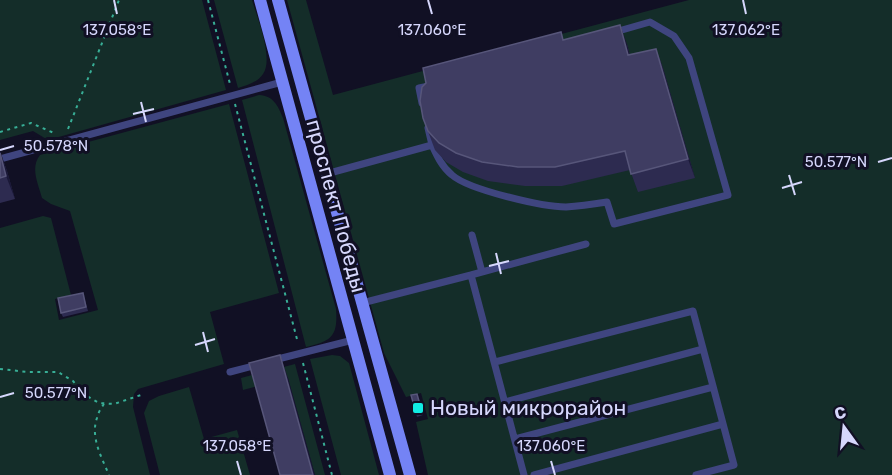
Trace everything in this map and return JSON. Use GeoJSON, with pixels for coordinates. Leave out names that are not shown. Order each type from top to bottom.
{"type":"FeatureCollection","features":[{"type":"Feature","properties":{"kind":"main road","name":"проспект Победы"},"geometry":{"type":"LineString","coordinates":[[260,0],[390,475]]}},
{"type":"Feature","properties":{"kind":"main road","name":"проспект Победы"},"geometry":{"type":"LineString","coordinates":[[278,0],[410,475]]}},
{"type":"Feature","properties":{"kind":"main road"},"geometry":{"type":"LineString","coordinates":[[282,82],[299,78]]}},
{"type":"Feature","properties":{"kind":"main road"},"geometry":{"type":"LineString","coordinates":[[353,340],[370,334]]}},
{"type":"Feature","properties":{"kind":"lane"},"geometry":{"type":"LineString","coordinates":[[427,122],[432,145],[439,161],[453,176],[487,191],[564,207],[607,202],[614,224],[728,195],[689,58],[674,36],[650,22],[606,35]]}},
{"type":"Feature","properties":{"kind":"lane"},"geometry":{"type":"LineString","coordinates":[[0,159],[282,82]]}},
{"type":"Feature","properties":{"kind":"lane"},"geometry":{"type":"LineString","coordinates":[[424,111],[419,88],[441,82]]}},
{"type":"Feature","properties":{"kind":"lane"},"geometry":{"type":"LineString","coordinates":[[326,174],[432,145]]}},
{"type":"Feature","properties":{"kind":"lane"},"geometry":{"type":"LineString","coordinates":[[472,235],[482,272]]}},
{"type":"Feature","properties":{"kind":"lane"},"geometry":{"type":"LineString","coordinates":[[362,303],[586,244]]}},
{"type":"Feature","properties":{"kind":"lane"},"geometry":{"type":"LineString","coordinates":[[471,275],[524,475]]}},
{"type":"Feature","properties":{"kind":"lane"},"geometry":{"type":"LineString","coordinates":[[495,362],[693,311],[734,465],[696,475]]}},
{"type":"Feature","properties":{"kind":"lane"},"geometry":{"type":"LineString","coordinates":[[270,361],[353,340]]}},
{"type":"Feature","properties":{"kind":"lane"},"geometry":{"type":"LineString","coordinates":[[505,402],[703,349]]}},
{"type":"Feature","properties":{"kind":"lane"},"geometry":{"type":"LineString","coordinates":[[230,372],[261,364]]}},
{"type":"Feature","properties":{"kind":"lane"},"geometry":{"type":"LineString","coordinates":[[515,439],[713,387]]}},
{"type":"Feature","properties":{"kind":"lane"},"geometry":{"type":"LineString","coordinates":[[534,475],[723,424]]}},
{"type":"Feature","properties":{"kind":"path"},"geometry":{"type":"LineString","coordinates":[[0,132],[31,123],[52,133],[68,129],[119,0]]}},
{"type":"Feature","properties":{"kind":"path"},"geometry":{"type":"LineString","coordinates":[[208,0],[332,475]]}},
{"type":"Feature","properties":{"kind":"path"},"geometry":{"type":"LineString","coordinates":[[0,369],[58,372],[73,381],[85,395],[104,404],[114,404],[144,394]]}},
{"type":"Feature","properties":{"kind":"path"},"geometry":{"type":"LineString","coordinates":[[104,404],[96,418],[95,434],[98,450],[109,475]]}},
{"type":"Feature","properties":{"kind":"green space"},"geometry":{"type":"Polygon","coordinates":[[[0,0],[202,0],[226,90],[48,140],[33,131],[0,140],[0,0]]]}},
{"type":"Feature","properties":{"kind":"green space"},"geometry":{"type":"Polygon","coordinates":[[[214,0],[252,0],[264,38],[267,58],[266,67],[258,80],[238,88],[214,0]]]}},
{"type":"Feature","properties":{"kind":"green space"},"geometry":{"type":"Polygon","coordinates":[[[287,0],[306,0],[333,95],[689,0],[892,0],[892,475],[428,475],[416,422],[428,419],[421,393],[406,397],[384,353],[287,0]]]}},
{"type":"Feature","properties":{"kind":"green space"},"geometry":{"type":"Polygon","coordinates":[[[259,95],[272,100],[283,118],[336,309],[336,325],[332,336],[306,347],[242,100],[259,95]]]}},
{"type":"Feature","properties":{"kind":"green space"},"geometry":{"type":"Polygon","coordinates":[[[229,104],[279,293],[210,312],[224,364],[138,389],[134,394],[133,407],[150,475],[0,475],[0,228],[43,216],[51,218],[71,295],[55,299],[59,320],[98,310],[70,211],[42,198],[35,170],[40,155],[229,104]]]}},
{"type":"Feature","properties":{"kind":"green space"},"geometry":{"type":"Polygon","coordinates":[[[340,356],[349,363],[379,475],[341,475],[310,359],[340,356]]]}},
{"type":"Feature","properties":{"kind":"green space"},"geometry":{"type":"Polygon","coordinates":[[[295,364],[325,475],[315,475],[288,378],[243,390],[241,378],[295,364]]]}},
{"type":"Feature","properties":{"kind":"green space"},"geometry":{"type":"Polygon","coordinates":[[[189,387],[204,439],[237,430],[250,475],[160,475],[144,413],[149,401],[189,387]]]}},
{"type":"Feature","properties":{"kind":"building"},"geometry":{"type":"Polygon","coordinates":[[[620,25],[628,55],[656,49],[688,159],[631,174],[625,151],[555,167],[518,167],[482,162],[456,153],[439,143],[428,131],[420,101],[422,87],[426,83],[423,68],[561,32],[563,40],[620,25]]]}},
{"type":"Feature","properties":{"kind":"building"},"geometry":{"type":"Polygon","coordinates":[[[0,153],[6,176],[0,178],[0,153]]]}},
{"type":"Feature","properties":{"kind":"building"},"geometry":{"type":"Polygon","coordinates":[[[83,293],[86,307],[61,313],[58,298],[83,293]]]}},
{"type":"Feature","properties":{"kind":"building"},"geometry":{"type":"Polygon","coordinates":[[[280,355],[313,475],[280,475],[249,363],[280,355]]]}},
{"type":"Feature","properties":{"kind":"building"},"geometry":{"type":"Polygon","coordinates":[[[417,394],[422,412],[416,413],[411,395],[417,394]]]}},
{"type":"Feature","properties":{"kind":"place","name":"Новый микрорайон"},"geometry":{"type":"Point","coordinates":[418,408]}}]}
